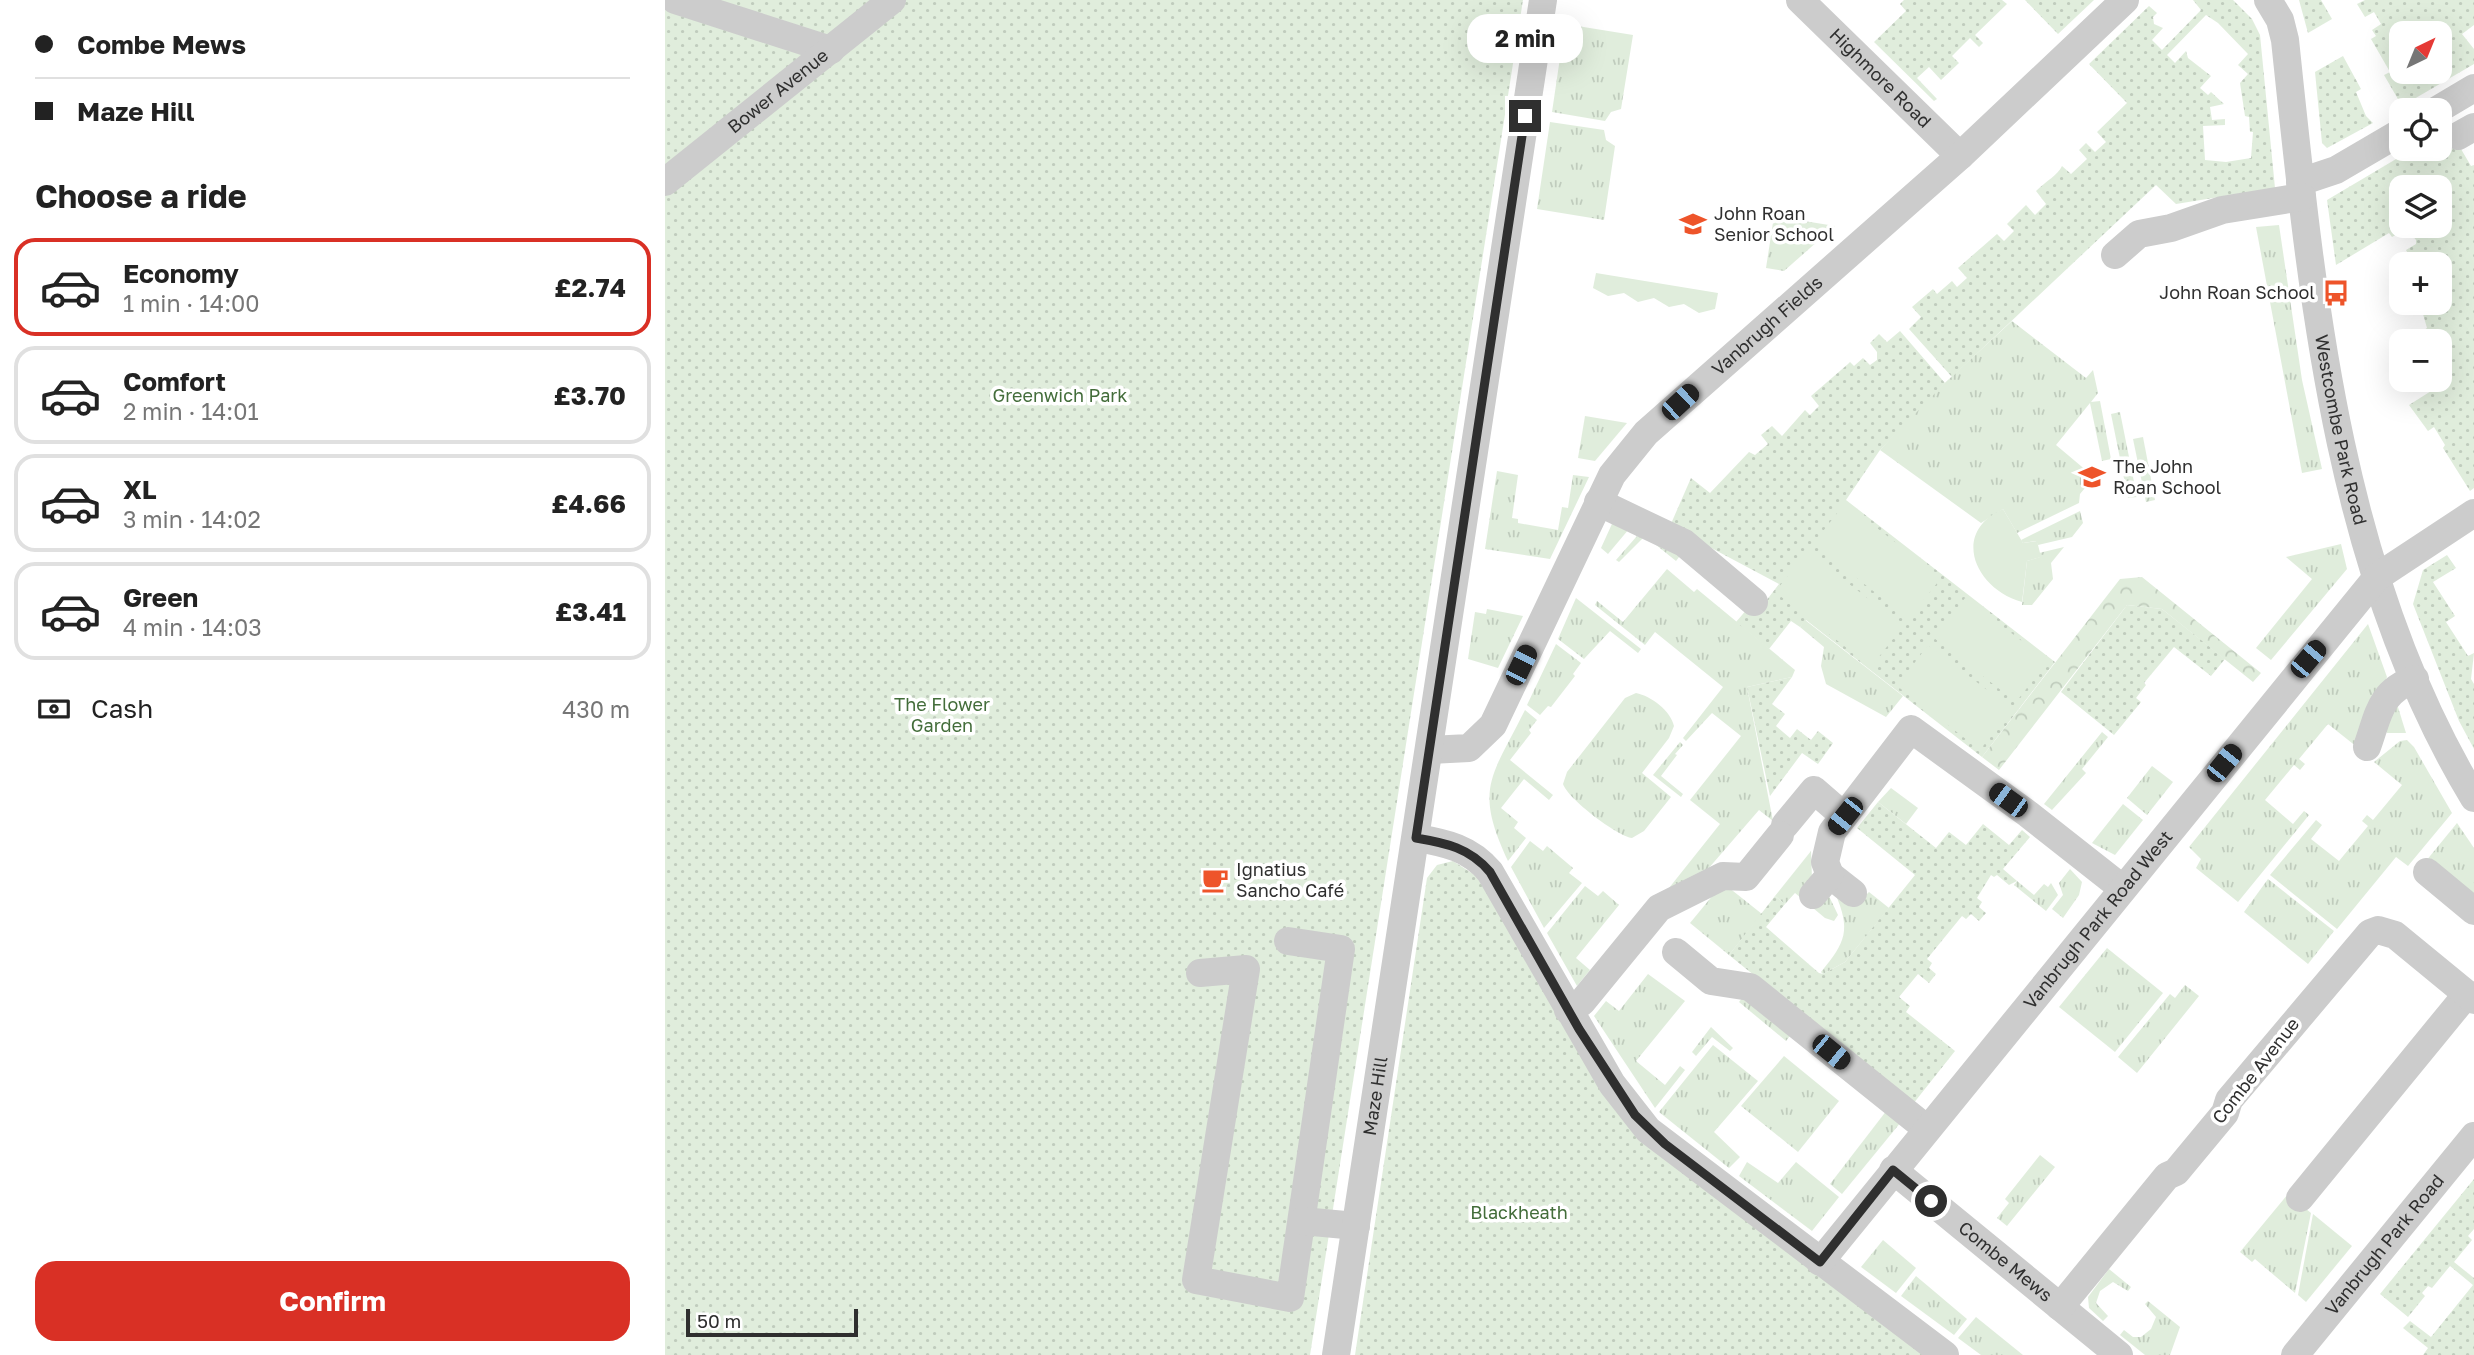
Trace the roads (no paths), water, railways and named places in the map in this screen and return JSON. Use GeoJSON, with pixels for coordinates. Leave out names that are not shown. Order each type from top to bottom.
{"type":"FeatureCollection","features":[{"type":"Feature","properties":{"kind":"street"},"geometry":{"type":"LineString","coordinates":[[675,0],[831,50]]}},
{"type":"Feature","properties":{"kind":"street","name":"Bower Avenue"},"geometry":{"type":"LineString","coordinates":[[665,182],[892,0]]}},
{"type":"Feature","properties":{"kind":"street","name":"Maze Hill"},"geometry":{"type":"LineString","coordinates":[[1336,1355],[1416,838],[1408,813],[1413,770],[1430,751],[1543,0]]}},
{"type":"Feature","properties":{"kind":"street","name":"Highmore Road"},"geometry":{"type":"LineString","coordinates":[[1800,0],[1960,156]]}},
{"type":"Feature","properties":{"kind":"street","name":"Vanbrugh Fields"},"geometry":{"type":"LineString","coordinates":[[1430,751],[1469,748],[1493,725],[1598,502],[1619,464],[1646,433],[1960,156],[2125,0]]}},
{"type":"Feature","properties":{"kind":"street","name":"Westcombe Park Road"},"geometry":{"type":"LineString","coordinates":[[2268,0],[2280,20],[2285,40],[2301,189],[2339,438],[2377,577],[2415,679],[2436,727],[2474,798]]}},
{"type":"Feature","properties":{"kind":"street"},"geometry":{"type":"LineString","coordinates":[[2452,101],[2474,88]]}},
{"type":"Feature","properties":{"kind":"street"},"geometry":{"type":"LineString","coordinates":[[2115,254],[2140,234],[2171,228],[2222,210],[2301,189],[2389,139]]}},
{"type":"Feature","properties":{"kind":"street"},"geometry":{"type":"LineString","coordinates":[[1598,502],[1684,543],[1754,602]]}},
{"type":"Feature","properties":{"kind":"street","name":"Vanbrugh Park Road West"},"geometry":{"type":"LineString","coordinates":[[1820,1262],[2377,577],[2474,513]]}},
{"type":"Feature","properties":{"kind":"street"},"geometry":{"type":"LineString","coordinates":[[2367,747],[2383,704],[2395,686],[2415,679]]}},
{"type":"Feature","properties":{"kind":"street"},"geometry":{"type":"LineString","coordinates":[[1853,893],[1821,885],[1826,846],[1832,832],[1911,729],[2028,814],[2122,888]]}},
{"type":"Feature","properties":{"kind":"street"},"geometry":{"type":"LineString","coordinates":[[1568,1010],[1582,1002],[1659,908],[1723,876],[1746,877],[1820,783],[1845,816]]}},
{"type":"Feature","properties":{"kind":"street"},"geometry":{"type":"LineString","coordinates":[[1416,838],[1451,844],[1480,860],[1502,891],[1612,1084],[1648,1130],[1945,1355]]}},
{"type":"Feature","properties":{"kind":"street"},"geometry":{"type":"LineString","coordinates":[[2427,872],[2474,911]]}},
{"type":"Feature","properties":{"kind":"street","name":"Combe Avenue"},"geometry":{"type":"LineString","coordinates":[[2060,1307],[2167,1176],[2176,1172],[2209,1133],[2225,1113],[2229,1100],[2370,933],[2378,930],[2395,935],[2471,997]]}},
{"type":"Feature","properties":{"kind":"street"},"geometry":{"type":"LineString","coordinates":[[1200,973],[1247,969],[1196,1280],[1290,1298],[1342,949],[1303,938]]}},
{"type":"Feature","properties":{"kind":"street"},"geometry":{"type":"LineString","coordinates":[[1676,952],[1711,981],[1750,987],[1927,1129]]}},
{"type":"Feature","properties":{"kind":"street"},"geometry":{"type":"LineString","coordinates":[[2300,1198],[2471,997]]}},
{"type":"Feature","properties":{"kind":"street","name":"Vanbrugh Park Road"},"geometry":{"type":"LineString","coordinates":[[2295,1355],[2474,1136]]}},
{"type":"Feature","properties":{"kind":"street","name":"Combe Mews"},"geometry":{"type":"LineString","coordinates":[[1893,1170],[2119,1355]]}},
{"type":"Feature","properties":{"kind":"street"},"geometry":{"type":"LineString","coordinates":[[1302,1221],[1356,1226]]}},
{"type":"Feature","properties":{"kind":"place","name":"John Roan Senior School"},"geometry":{"type":"Point","coordinates":[1693,224]}},
{"type":"Feature","properties":{"kind":"place","name":"John Roan School"},"geometry":{"type":"Point","coordinates":[2336,293]}},
{"type":"Feature","properties":{"kind":"place","name":"The John Roan School"},"geometry":{"type":"Point","coordinates":[2092,477]}},
{"type":"Feature","properties":{"kind":"place","name":"Ignatius Sancho Café"},"geometry":{"type":"Point","coordinates":[1215,880]}},
{"type":"Feature","properties":{"kind":"park label","name":"Greenwich Park"},"geometry":{"type":"Point","coordinates":[1060,396]}},
{"type":"Feature","properties":{"kind":"park label","name":"The Flower Garden"},"geometry":{"type":"Point","coordinates":[942,715]}},
{"type":"Feature","properties":{"kind":"park label","name":"Blackheath"},"geometry":{"type":"Point","coordinates":[1519,1213]}}]}
